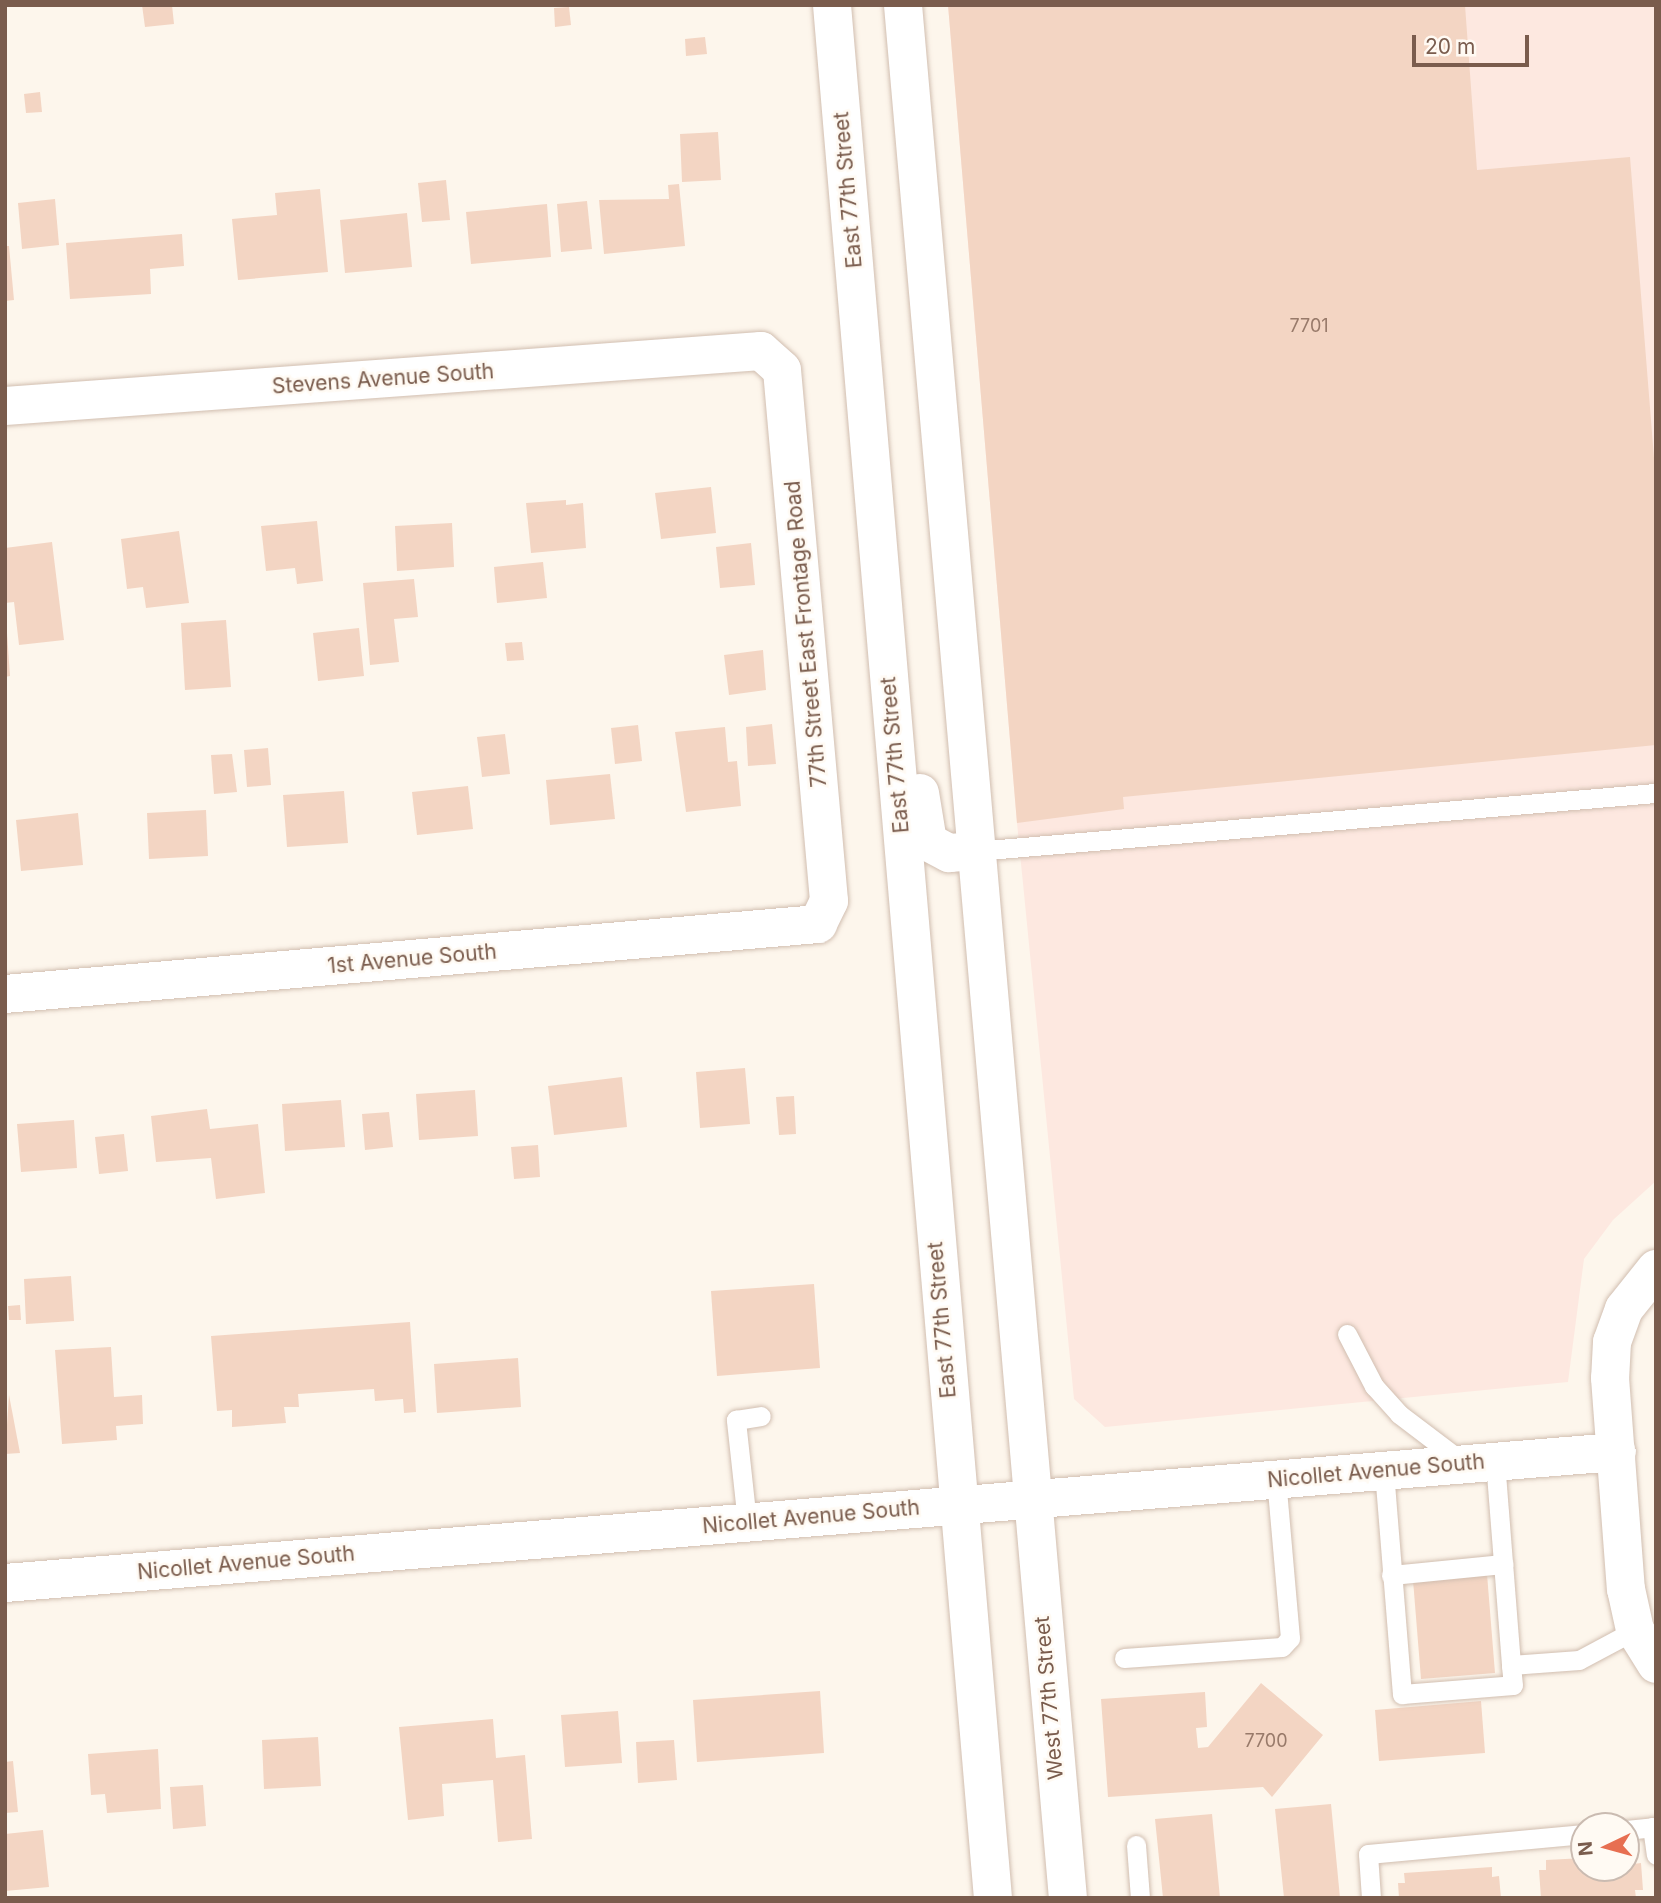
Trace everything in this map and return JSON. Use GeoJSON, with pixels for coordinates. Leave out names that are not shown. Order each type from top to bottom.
{"type":"FeatureCollection","features":[{"type":"Feature","properties":{"kind":"street","name":"East 77th Street"},"geometry":{"type":"LineString","coordinates":[[832,5],[958,1505]]}},
{"type":"Feature","properties":{"kind":"street"},"geometry":{"type":"LineString","coordinates":[[903,5],[1032,1499]]}},
{"type":"Feature","properties":{"kind":"street","name":"Stevens Avenue South"},"geometry":{"type":"LineString","coordinates":[[5,407],[761,351]]}},
{"type":"Feature","properties":{"kind":"street","name":"77th Street East Frontage Road"},"geometry":{"type":"LineString","coordinates":[[761,351],[782,370],[829,901],[818,924]]}},
{"type":"Feature","properties":{"kind":"street"},"geometry":{"type":"LineString","coordinates":[[865,394],[895,482],[925,831],[928,842],[949,853],[975,851]]}},
{"type":"Feature","properties":{"kind":"street","name":"1st Avenue South"},"geometry":{"type":"LineString","coordinates":[[5,994],[818,924]]}},
{"type":"Feature","properties":{"kind":"street"},"geometry":{"type":"LineString","coordinates":[[1656,1269],[1624,1309],[1612,1342],[1626,1589],[1635,1630],[1656,1664]]}},
{"type":"Feature","properties":{"kind":"street","name":"Nicollet Avenue South"},"geometry":{"type":"LineString","coordinates":[[5,1583],[1617,1452]]}},
{"type":"Feature","properties":{"kind":"street","name":"West 77th Street"},"geometry":{"type":"LineString","coordinates":[[1032,1499],[1068,1898]]}},
{"type":"Feature","properties":{"kind":"street"},"geometry":{"type":"LineString","coordinates":[[958,1505],[993,1898]]}},
{"type":"Feature","properties":{"kind":"lane"},"geometry":{"type":"LineString","coordinates":[[975,851],[1656,793]]}},
{"type":"Feature","properties":{"kind":"lane"},"geometry":{"type":"LineString","coordinates":[[1347,1334],[1374,1386],[1399,1414],[1480,1463],[1503,1564],[1513,1685],[1402,1695],[1384,1471]]}},
{"type":"Feature","properties":{"kind":"lane"},"geometry":{"type":"LineString","coordinates":[[747,1522],[736,1420],[761,1416]]}},
{"type":"Feature","properties":{"kind":"lane"},"geometry":{"type":"LineString","coordinates":[[1124,1658],[1282,1647],[1290,1638],[1276,1479]]}},
{"type":"Feature","properties":{"kind":"lane"},"geometry":{"type":"LineString","coordinates":[[1391,1575],[1503,1564]]}},
{"type":"Feature","properties":{"kind":"lane"},"geometry":{"type":"LineString","coordinates":[[1511,1665],[1579,1660],[1635,1630]]}},
{"type":"Feature","properties":{"kind":"lane"},"geometry":{"type":"LineString","coordinates":[[1654,1827],[1656,1855]]}},
{"type":"Feature","properties":{"kind":"lane"},"geometry":{"type":"LineString","coordinates":[[1371,1898],[1368,1854],[1570,1835]]}},
{"type":"Feature","properties":{"kind":"lane"},"geometry":{"type":"LineString","coordinates":[[1136,1845],[1140,1898]]}},
{"type":"Feature","properties":{"kind":"shaded area"},"geometry":{"type":"Polygon","coordinates":[[[948,5],[1656,5],[1656,1181],[1613,1220],[1584,1259],[1568,1382],[1105,1427],[1074,1399],[1017,823],[948,5]]]}},
{"type":"Feature","properties":{"kind":"building"},"geometry":{"type":"Polygon","coordinates":[[[142,5],[172,5],[174,24],[145,27],[142,5]]]}},
{"type":"Feature","properties":{"kind":"building"},"geometry":{"type":"Polygon","coordinates":[[[948,5],[1465,5],[1477,170],[1630,157],[1656,483],[1656,745],[1123,797],[1124,809],[1017,823],[948,5]]]}},
{"type":"Feature","properties":{"kind":"building"},"geometry":{"type":"Polygon","coordinates":[[[569,7],[571,25],[555,27],[554,8],[569,7]]]}},
{"type":"Feature","properties":{"kind":"building"},"geometry":{"type":"Polygon","coordinates":[[[705,37],[707,54],[686,56],[685,39],[705,37]]]}},
{"type":"Feature","properties":{"kind":"building"},"geometry":{"type":"Polygon","coordinates":[[[40,92],[42,112],[26,113],[24,94],[40,92]]]}},
{"type":"Feature","properties":{"kind":"building"},"geometry":{"type":"Polygon","coordinates":[[[718,132],[721,180],[682,182],[680,134],[718,132]]]}},
{"type":"Feature","properties":{"kind":"building"},"geometry":{"type":"Polygon","coordinates":[[[446,180],[450,220],[422,222],[418,183],[446,180]]]}},
{"type":"Feature","properties":{"kind":"building"},"geometry":{"type":"Polygon","coordinates":[[[679,184],[685,246],[604,254],[599,200],[669,199],[668,185],[679,184]]]}},
{"type":"Feature","properties":{"kind":"building"},"geometry":{"type":"Polygon","coordinates":[[[320,189],[328,272],[238,280],[232,219],[277,215],[275,193],[320,189]]]}},
{"type":"Feature","properties":{"kind":"building"},"geometry":{"type":"Polygon","coordinates":[[[55,199],[59,245],[22,249],[18,203],[55,199]]]}},
{"type":"Feature","properties":{"kind":"building"},"geometry":{"type":"Polygon","coordinates":[[[587,201],[592,249],[561,252],[557,204],[587,201]]]}},
{"type":"Feature","properties":{"kind":"building"},"geometry":{"type":"Polygon","coordinates":[[[547,204],[551,257],[471,264],[466,212],[547,204]]]}},
{"type":"Feature","properties":{"kind":"building"},"geometry":{"type":"Polygon","coordinates":[[[407,213],[412,267],[345,273],[340,220],[407,213]]]}},
{"type":"Feature","properties":{"kind":"building"},"geometry":{"type":"Polygon","coordinates":[[[182,234],[184,266],[150,269],[151,294],[70,299],[66,243],[182,234]]]}},
{"type":"Feature","properties":{"kind":"building"},"geometry":{"type":"Polygon","coordinates":[[[5,246],[9,246],[14,300],[5,301],[5,246]]]}},
{"type":"Feature","properties":{"kind":"building"},"geometry":{"type":"Polygon","coordinates":[[[711,487],[716,533],[661,539],[655,493],[711,487]]]}},
{"type":"Feature","properties":{"kind":"building"},"geometry":{"type":"Polygon","coordinates":[[[566,500],[566,505],[583,503],[586,548],[531,553],[526,503],[566,500]]]}},
{"type":"Feature","properties":{"kind":"building"},"geometry":{"type":"Polygon","coordinates":[[[317,521],[323,581],[297,584],[295,568],[266,571],[261,526],[317,521]]]}},
{"type":"Feature","properties":{"kind":"building"},"geometry":{"type":"Polygon","coordinates":[[[452,523],[454,567],[397,571],[395,526],[452,523]]]}},
{"type":"Feature","properties":{"kind":"building"},"geometry":{"type":"Polygon","coordinates":[[[179,531],[189,603],[146,608],[143,587],[127,589],[121,539],[179,531]]]}},
{"type":"Feature","properties":{"kind":"building"},"geometry":{"type":"Polygon","coordinates":[[[52,542],[64,640],[19,645],[14,602],[5,603],[5,548],[52,542]]]}},
{"type":"Feature","properties":{"kind":"building"},"geometry":{"type":"Polygon","coordinates":[[[751,543],[755,585],[720,588],[716,547],[751,543]]]}},
{"type":"Feature","properties":{"kind":"building"},"geometry":{"type":"Polygon","coordinates":[[[543,562],[547,598],[497,603],[494,567],[543,562]]]}},
{"type":"Feature","properties":{"kind":"building"},"geometry":{"type":"Polygon","coordinates":[[[414,579],[418,617],[394,619],[399,662],[370,665],[363,583],[414,579]]]}},
{"type":"Feature","properties":{"kind":"building"},"geometry":{"type":"Polygon","coordinates":[[[226,620],[231,687],[185,690],[181,623],[226,620]]]}},
{"type":"Feature","properties":{"kind":"building"},"geometry":{"type":"Polygon","coordinates":[[[359,628],[364,676],[318,681],[313,633],[359,628]]]}},
{"type":"Feature","properties":{"kind":"building"},"geometry":{"type":"Polygon","coordinates":[[[7,633],[10,676],[5,677],[5,634],[7,633]]]}},
{"type":"Feature","properties":{"kind":"building"},"geometry":{"type":"Polygon","coordinates":[[[522,642],[524,660],[507,661],[505,643],[522,642]]]}},
{"type":"Feature","properties":{"kind":"building"},"geometry":{"type":"Polygon","coordinates":[[[763,650],[766,690],[729,695],[724,655],[763,650]]]}},
{"type":"Feature","properties":{"kind":"building"},"geometry":{"type":"Polygon","coordinates":[[[772,724],[776,764],[748,766],[746,727],[772,724]]]}},
{"type":"Feature","properties":{"kind":"building"},"geometry":{"type":"Polygon","coordinates":[[[638,725],[642,761],[615,764],[611,728],[638,725]]]}},
{"type":"Feature","properties":{"kind":"building"},"geometry":{"type":"Polygon","coordinates":[[[725,727],[728,762],[737,761],[741,806],[686,812],[675,732],[725,727]]]}},
{"type":"Feature","properties":{"kind":"building"},"geometry":{"type":"Polygon","coordinates":[[[505,734],[510,774],[482,777],[477,737],[505,734]]]}},
{"type":"Feature","properties":{"kind":"building"},"geometry":{"type":"Polygon","coordinates":[[[268,748],[271,785],[247,787],[244,750],[268,748]]]}},
{"type":"Feature","properties":{"kind":"building"},"geometry":{"type":"Polygon","coordinates":[[[232,754],[237,792],[214,794],[211,755],[232,754]]]}},
{"type":"Feature","properties":{"kind":"building"},"geometry":{"type":"Polygon","coordinates":[[[610,774],[615,819],[550,825],[546,780],[610,774]]]}},
{"type":"Feature","properties":{"kind":"building"},"geometry":{"type":"Polygon","coordinates":[[[468,786],[473,829],[417,835],[412,792],[468,786]]]}},
{"type":"Feature","properties":{"kind":"building"},"geometry":{"type":"Polygon","coordinates":[[[344,791],[348,843],[287,847],[283,795],[344,791]]]}},
{"type":"Feature","properties":{"kind":"building"},"geometry":{"type":"Polygon","coordinates":[[[206,810],[208,856],[149,859],[147,813],[206,810]]]}},
{"type":"Feature","properties":{"kind":"building"},"geometry":{"type":"Polygon","coordinates":[[[78,813],[83,865],[21,871],[16,820],[78,813]]]}},
{"type":"Feature","properties":{"kind":"building"},"geometry":{"type":"Polygon","coordinates":[[[745,1068],[750,1124],[700,1128],[696,1072],[745,1068]]]}},
{"type":"Feature","properties":{"kind":"building"},"geometry":{"type":"Polygon","coordinates":[[[622,1077],[627,1127],[554,1135],[548,1086],[622,1077]]]}},
{"type":"Feature","properties":{"kind":"building"},"geometry":{"type":"Polygon","coordinates":[[[475,1090],[478,1136],[419,1140],[416,1094],[475,1090]]]}},
{"type":"Feature","properties":{"kind":"building"},"geometry":{"type":"Polygon","coordinates":[[[794,1096],[796,1134],[779,1135],[776,1097],[794,1096]]]}},
{"type":"Feature","properties":{"kind":"building"},"geometry":{"type":"Polygon","coordinates":[[[341,1100],[345,1147],[285,1151],[282,1104],[341,1100]]]}},
{"type":"Feature","properties":{"kind":"building"},"geometry":{"type":"Polygon","coordinates":[[[207,1109],[210,1129],[258,1124],[265,1193],[216,1199],[211,1158],[156,1162],[151,1116],[207,1109]]]}},
{"type":"Feature","properties":{"kind":"building"},"geometry":{"type":"Polygon","coordinates":[[[389,1112],[393,1147],[365,1150],[362,1114],[389,1112]]]}},
{"type":"Feature","properties":{"kind":"building"},"geometry":{"type":"Polygon","coordinates":[[[74,1120],[77,1168],[21,1172],[17,1124],[74,1120]]]}},
{"type":"Feature","properties":{"kind":"building"},"geometry":{"type":"Polygon","coordinates":[[[124,1134],[128,1171],[99,1174],[95,1137],[124,1134]]]}},
{"type":"Feature","properties":{"kind":"building"},"geometry":{"type":"Polygon","coordinates":[[[538,1145],[540,1177],[514,1179],[511,1147],[538,1145]]]}},
{"type":"Feature","properties":{"kind":"building"},"geometry":{"type":"Polygon","coordinates":[[[71,1276],[74,1321],[26,1324],[24,1279],[71,1276]]]}},
{"type":"Feature","properties":{"kind":"building"},"geometry":{"type":"Polygon","coordinates":[[[814,1284],[820,1368],[717,1376],[711,1291],[814,1284]]]}},
{"type":"Feature","properties":{"kind":"building"},"geometry":{"type":"Polygon","coordinates":[[[20,1305],[21,1320],[9,1320],[8,1306],[20,1305]]]}},
{"type":"Feature","properties":{"kind":"building"},"geometry":{"type":"Polygon","coordinates":[[[410,1322],[416,1412],[404,1413],[403,1399],[375,1401],[374,1389],[298,1394],[299,1407],[284,1407],[286,1423],[232,1427],[232,1410],[217,1411],[211,1336],[410,1322]]]}},
{"type":"Feature","properties":{"kind":"building"},"geometry":{"type":"Polygon","coordinates":[[[111,1347],[114,1397],[142,1395],[143,1424],[116,1426],[117,1440],[62,1444],[55,1350],[111,1347]]]}},
{"type":"Feature","properties":{"kind":"building"},"geometry":{"type":"Polygon","coordinates":[[[518,1358],[521,1407],[437,1413],[434,1364],[518,1358]]]}},
{"type":"Feature","properties":{"kind":"building"},"geometry":{"type":"Polygon","coordinates":[[[9,1395],[20,1453],[5,1454],[9,1395]]]}},
{"type":"Feature","properties":{"kind":"building"},"geometry":{"type":"Polygon","coordinates":[[[1487,1574],[1495,1673],[1421,1679],[1413,1580],[1487,1574]]]}},
{"type":"Feature","properties":{"kind":"building"},"geometry":{"type":"Polygon","coordinates":[[[1261,1683],[1323,1735],[1272,1797],[1263,1787],[1108,1797],[1101,1699],[1205,1692],[1207,1727],[1196,1728],[1198,1748],[1208,1747],[1261,1683]]]}},
{"type":"Feature","properties":{"kind":"building"},"geometry":{"type":"Polygon","coordinates":[[[820,1691],[824,1753],[697,1762],[693,1700],[820,1691]]]}},
{"type":"Feature","properties":{"kind":"building"},"geometry":{"type":"Polygon","coordinates":[[[1481,1701],[1485,1753],[1379,1761],[1375,1710],[1481,1701]]]}},
{"type":"Feature","properties":{"kind":"building"},"geometry":{"type":"Polygon","coordinates":[[[618,1711],[622,1763],[565,1767],[561,1715],[618,1711]]]}},
{"type":"Feature","properties":{"kind":"building"},"geometry":{"type":"Polygon","coordinates":[[[493,1719],[496,1758],[525,1755],[532,1839],[498,1842],[493,1780],[442,1784],[444,1816],[408,1820],[399,1727],[493,1719]]]}},
{"type":"Feature","properties":{"kind":"building"},"geometry":{"type":"Polygon","coordinates":[[[318,1737],[321,1786],[264,1789],[262,1740],[318,1737]]]}},
{"type":"Feature","properties":{"kind":"building"},"geometry":{"type":"Polygon","coordinates":[[[674,1740],[677,1780],[638,1783],[636,1742],[674,1740]]]}},
{"type":"Feature","properties":{"kind":"building"},"geometry":{"type":"Polygon","coordinates":[[[158,1749],[161,1809],[107,1813],[105,1794],[91,1795],[88,1754],[158,1749]]]}},
{"type":"Feature","properties":{"kind":"building"},"geometry":{"type":"Polygon","coordinates":[[[13,1761],[18,1812],[5,1813],[5,1762],[13,1761]]]}},
{"type":"Feature","properties":{"kind":"building"},"geometry":{"type":"Polygon","coordinates":[[[203,1785],[206,1826],[173,1829],[170,1787],[203,1785]]]}},
{"type":"Feature","properties":{"kind":"building"},"geometry":{"type":"Polygon","coordinates":[[[1331,1804],[1340,1898],[1284,1898],[1275,1809],[1331,1804]]]}},
{"type":"Feature","properties":{"kind":"building"},"geometry":{"type":"Polygon","coordinates":[[[1212,1814],[1220,1898],[1163,1898],[1155,1819],[1212,1814]]]}},
{"type":"Feature","properties":{"kind":"building"},"geometry":{"type":"Polygon","coordinates":[[[43,1830],[49,1887],[5,1891],[5,1834],[43,1830]]]}},
{"type":"Feature","properties":{"kind":"building"},"geometry":{"type":"Polygon","coordinates":[[[1570,1859],[1570,1882],[1640,1882],[1641,1863],[1643,1890],[1635,1890],[1636,1898],[1541,1898],[1539,1870],[1546,1870],[1546,1860],[1570,1859]]]}},
{"type":"Feature","properties":{"kind":"building"},"geometry":{"type":"Polygon","coordinates":[[[1492,1867],[1492,1877],[1499,1876],[1501,1898],[1399,1898],[1398,1883],[1405,1883],[1404,1873],[1492,1867]]]}}]}
